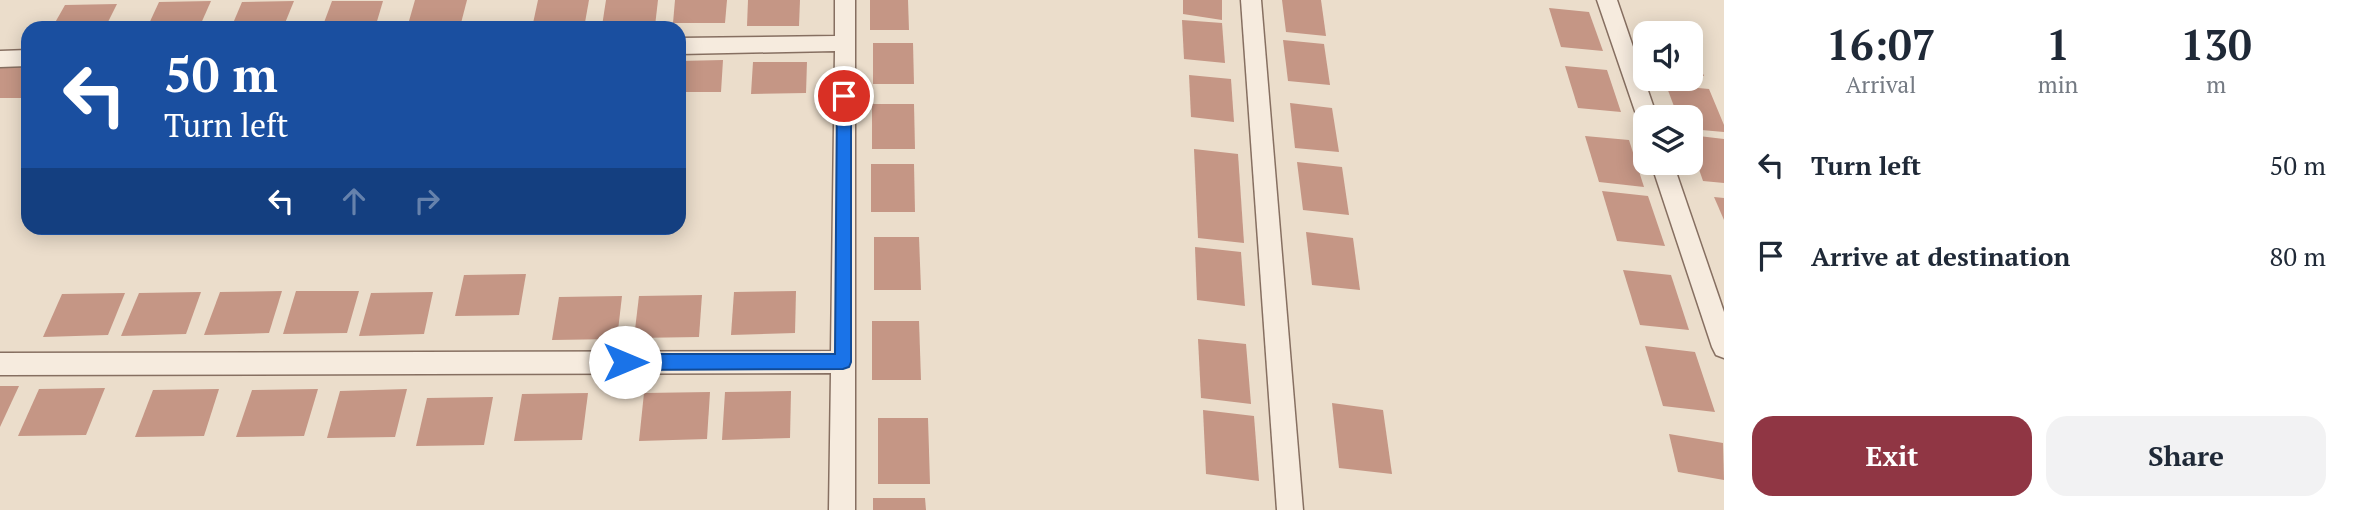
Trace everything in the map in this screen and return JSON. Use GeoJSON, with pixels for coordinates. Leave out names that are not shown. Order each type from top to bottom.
{"type":"FeatureCollection","features":[{"type":"Feature","properties":{"kind":"street"},"geometry":{"type":"LineString","coordinates":[[842,510],[845,0]]}},
{"type":"Feature","properties":{"kind":"street"},"geometry":{"type":"LineString","coordinates":[[1251,0],[1290,510]]}},
{"type":"Feature","properties":{"kind":"street"},"geometry":{"type":"LineString","coordinates":[[1607,0],[1643,105]]}},
{"type":"Feature","properties":{"kind":"street"},"geometry":{"type":"LineString","coordinates":[[686,46],[845,43]]}},
{"type":"Feature","properties":{"kind":"street"},"geometry":{"type":"LineString","coordinates":[[0,59],[21,58]]}},
{"type":"Feature","properties":{"kind":"street"},"geometry":{"type":"LineString","coordinates":[[1666,175],[1724,347]]}},
{"type":"Feature","properties":{"kind":"street"},"geometry":{"type":"LineString","coordinates":[[0,364],[843,362]]}},
{"type":"Feature","properties":{"kind":"building"},"geometry":{"type":"Polygon","coordinates":[[[415,0],[467,0],[462,21],[409,21],[415,0]]]}},
{"type":"Feature","properties":{"kind":"building"},"geometry":{"type":"Polygon","coordinates":[[[538,0],[589,0],[585,21],[534,21],[538,0]]]}},
{"type":"Feature","properties":{"kind":"building"},"geometry":{"type":"Polygon","coordinates":[[[606,0],[658,0],[656,21],[603,21],[606,0]]]}},
{"type":"Feature","properties":{"kind":"building"},"geometry":{"type":"Polygon","coordinates":[[[675,0],[727,0],[725,23],[673,21],[675,0]]]}},
{"type":"Feature","properties":{"kind":"building"},"geometry":{"type":"Polygon","coordinates":[[[748,0],[800,0],[799,26],[747,26],[748,0]]]}},
{"type":"Feature","properties":{"kind":"building"},"geometry":{"type":"Polygon","coordinates":[[[870,0],[908,0],[909,30],[870,30],[870,0]]]}},
{"type":"Feature","properties":{"kind":"building"},"geometry":{"type":"Polygon","coordinates":[[[1183,0],[1222,0],[1222,20],[1183,14],[1183,0]]]}},
{"type":"Feature","properties":{"kind":"building"},"geometry":{"type":"Polygon","coordinates":[[[1282,0],[1321,0],[1326,36],[1286,32],[1282,0]]]}},
{"type":"Feature","properties":{"kind":"building"},"geometry":{"type":"Polygon","coordinates":[[[211,1],[202,21],[150,21],[159,2],[211,1]]]}},
{"type":"Feature","properties":{"kind":"building"},"geometry":{"type":"Polygon","coordinates":[[[294,1],[286,21],[234,21],[242,2],[294,1]]]}},
{"type":"Feature","properties":{"kind":"building"},"geometry":{"type":"Polygon","coordinates":[[[332,1],[383,1],[377,21],[325,21],[332,1]]]}},
{"type":"Feature","properties":{"kind":"building"},"geometry":{"type":"Polygon","coordinates":[[[117,4],[108,21],[56,21],[65,5],[117,4]]]}},
{"type":"Feature","properties":{"kind":"building"},"geometry":{"type":"Polygon","coordinates":[[[1549,8],[1589,12],[1603,51],[1561,47],[1549,8]]]}},
{"type":"Feature","properties":{"kind":"building"},"geometry":{"type":"Polygon","coordinates":[[[1182,20],[1222,23],[1225,63],[1184,59],[1182,20]]]}},
{"type":"Feature","properties":{"kind":"building"},"geometry":{"type":"Polygon","coordinates":[[[1283,40],[1324,44],[1330,85],[1288,81],[1283,40]]]}},
{"type":"Feature","properties":{"kind":"building"},"geometry":{"type":"Polygon","coordinates":[[[873,43],[913,43],[914,84],[873,84],[873,43]]]}},
{"type":"Feature","properties":{"kind":"building"},"geometry":{"type":"Polygon","coordinates":[[[723,60],[721,92],[686,92],[686,61],[723,60]]]}},
{"type":"Feature","properties":{"kind":"building"},"geometry":{"type":"Polygon","coordinates":[[[753,62],[807,62],[806,93],[751,94],[753,62]]]}},
{"type":"Feature","properties":{"kind":"building"},"geometry":{"type":"Polygon","coordinates":[[[1565,66],[1607,70],[1621,112],[1578,108],[1565,66]]]}},
{"type":"Feature","properties":{"kind":"building"},"geometry":{"type":"Polygon","coordinates":[[[0,67],[21,67],[21,98],[0,98],[0,67]]]}},
{"type":"Feature","properties":{"kind":"building"},"geometry":{"type":"Polygon","coordinates":[[[1189,75],[1231,79],[1234,122],[1191,117],[1189,75]]]}},
{"type":"Feature","properties":{"kind":"building"},"geometry":{"type":"Polygon","coordinates":[[[1709,89],[1724,125],[1724,132],[1703,130],[1703,105],[1674,105],[1668,91],[1709,89]]]}},
{"type":"Feature","properties":{"kind":"building"},"geometry":{"type":"Polygon","coordinates":[[[1290,103],[1332,108],[1339,152],[1295,148],[1290,103]]]}},
{"type":"Feature","properties":{"kind":"building"},"geometry":{"type":"Polygon","coordinates":[[[872,104],[914,104],[915,149],[872,149],[872,104]]]}},
{"type":"Feature","properties":{"kind":"building"},"geometry":{"type":"Polygon","coordinates":[[[1585,136],[1629,140],[1633,153],[1633,175],[1640,175],[1644,187],[1599,182],[1585,136]]]}},
{"type":"Feature","properties":{"kind":"building"},"geometry":{"type":"Polygon","coordinates":[[[1703,137],[1724,139],[1724,183],[1703,181],[1703,137]]]}},
{"type":"Feature","properties":{"kind":"building"},"geometry":{"type":"Polygon","coordinates":[[[1194,149],[1238,154],[1244,243],[1198,238],[1194,149]]]}},
{"type":"Feature","properties":{"kind":"building"},"geometry":{"type":"Polygon","coordinates":[[[1297,162],[1342,167],[1349,215],[1303,210],[1297,162]]]}},
{"type":"Feature","properties":{"kind":"building"},"geometry":{"type":"Polygon","coordinates":[[[871,164],[914,164],[915,212],[871,212],[871,164]]]}},
{"type":"Feature","properties":{"kind":"building"},"geometry":{"type":"Polygon","coordinates":[[[1602,191],[1648,196],[1665,246],[1617,241],[1602,191]]]}},
{"type":"Feature","properties":{"kind":"building"},"geometry":{"type":"Polygon","coordinates":[[[1714,197],[1724,198],[1724,220],[1714,197]]]}},
{"type":"Feature","properties":{"kind":"building"},"geometry":{"type":"Polygon","coordinates":[[[1306,232],[1353,238],[1360,290],[1312,285],[1306,232]]]}},
{"type":"Feature","properties":{"kind":"building"},"geometry":{"type":"Polygon","coordinates":[[[874,237],[919,237],[921,290],[874,290],[874,237]]]}},
{"type":"Feature","properties":{"kind":"building"},"geometry":{"type":"Polygon","coordinates":[[[1195,247],[1241,252],[1245,306],[1197,300],[1195,247]]]}},
{"type":"Feature","properties":{"kind":"building"},"geometry":{"type":"Polygon","coordinates":[[[1623,270],[1671,275],[1689,330],[1640,325],[1623,270]]]}},
{"type":"Feature","properties":{"kind":"building"},"geometry":{"type":"Polygon","coordinates":[[[526,274],[519,315],[455,316],[464,275],[526,274]]]}},
{"type":"Feature","properties":{"kind":"building"},"geometry":{"type":"Polygon","coordinates":[[[282,291],[269,333],[204,335],[220,292],[282,291]]]}},
{"type":"Feature","properties":{"kind":"building"},"geometry":{"type":"Polygon","coordinates":[[[296,291],[359,291],[347,333],[283,334],[296,291]]]}},
{"type":"Feature","properties":{"kind":"building"},"geometry":{"type":"Polygon","coordinates":[[[796,291],[795,333],[731,335],[734,292],[796,291]]]}},
{"type":"Feature","properties":{"kind":"building"},"geometry":{"type":"Polygon","coordinates":[[[201,292],[186,334],[121,336],[139,293],[201,292]]]}},
{"type":"Feature","properties":{"kind":"building"},"geometry":{"type":"Polygon","coordinates":[[[433,292],[424,334],[359,336],[371,293],[433,292]]]}},
{"type":"Feature","properties":{"kind":"building"},"geometry":{"type":"Polygon","coordinates":[[[125,293],[108,335],[43,337],[62,294],[125,293]]]}},
{"type":"Feature","properties":{"kind":"building"},"geometry":{"type":"Polygon","coordinates":[[[702,295],[699,337],[634,338],[639,296],[702,295]]]}},
{"type":"Feature","properties":{"kind":"building"},"geometry":{"type":"Polygon","coordinates":[[[622,296],[617,339],[552,340],[559,297],[622,296]]]}},
{"type":"Feature","properties":{"kind":"building"},"geometry":{"type":"Polygon","coordinates":[[[872,321],[919,321],[921,380],[872,380],[872,321]]]}},
{"type":"Feature","properties":{"kind":"building"},"geometry":{"type":"Polygon","coordinates":[[[1198,339],[1246,344],[1251,404],[1201,398],[1198,339]]]}},
{"type":"Feature","properties":{"kind":"building"},"geometry":{"type":"Polygon","coordinates":[[[1645,346],[1695,352],[1715,412],[1663,406],[1645,346]]]}},
{"type":"Feature","properties":{"kind":"building"},"geometry":{"type":"Polygon","coordinates":[[[0,386],[19,386],[0,427],[0,386]]]}},
{"type":"Feature","properties":{"kind":"building"},"geometry":{"type":"Polygon","coordinates":[[[105,388],[86,435],[18,436],[39,389],[105,388]]]}},
{"type":"Feature","properties":{"kind":"building"},"geometry":{"type":"Polygon","coordinates":[[[219,389],[204,436],[135,437],[153,390],[219,389]]]}},
{"type":"Feature","properties":{"kind":"building"},"geometry":{"type":"Polygon","coordinates":[[[318,389],[304,436],[236,437],[252,390],[318,389]]]}},
{"type":"Feature","properties":{"kind":"building"},"geometry":{"type":"Polygon","coordinates":[[[407,389],[395,437],[327,438],[340,391],[407,389]]]}},
{"type":"Feature","properties":{"kind":"building"},"geometry":{"type":"Polygon","coordinates":[[[791,391],[790,438],[722,440],[725,392],[791,391]]]}},
{"type":"Feature","properties":{"kind":"building"},"geometry":{"type":"Polygon","coordinates":[[[710,392],[707,439],[639,441],[644,393],[710,392]]]}},
{"type":"Feature","properties":{"kind":"building"},"geometry":{"type":"Polygon","coordinates":[[[588,393],[582,440],[514,441],[522,394],[588,393]]]}},
{"type":"Feature","properties":{"kind":"building"},"geometry":{"type":"Polygon","coordinates":[[[493,397],[484,445],[416,446],[427,398],[493,397]]]}},
{"type":"Feature","properties":{"kind":"building"},"geometry":{"type":"Polygon","coordinates":[[[1332,403],[1383,410],[1392,474],[1339,468],[1332,403]]]}},
{"type":"Feature","properties":{"kind":"building"},"geometry":{"type":"Polygon","coordinates":[[[1203,410],[1254,416],[1259,481],[1206,474],[1203,410]]]}},
{"type":"Feature","properties":{"kind":"building"},"geometry":{"type":"Polygon","coordinates":[[[878,418],[928,418],[930,484],[878,484],[878,418]]]}},
{"type":"Feature","properties":{"kind":"building"},"geometry":{"type":"Polygon","coordinates":[[[1669,434],[1723,443],[1724,480],[1678,472],[1669,434]]]}},
{"type":"Feature","properties":{"kind":"building"},"geometry":{"type":"Polygon","coordinates":[[[873,498],[925,498],[926,510],[873,510],[873,498]]]}},
{"type":"Feature","properties":{"kind":"route"},"geometry":{"type":"LineString","coordinates":[[625,362],[843,362],[844,96]]}}]}
